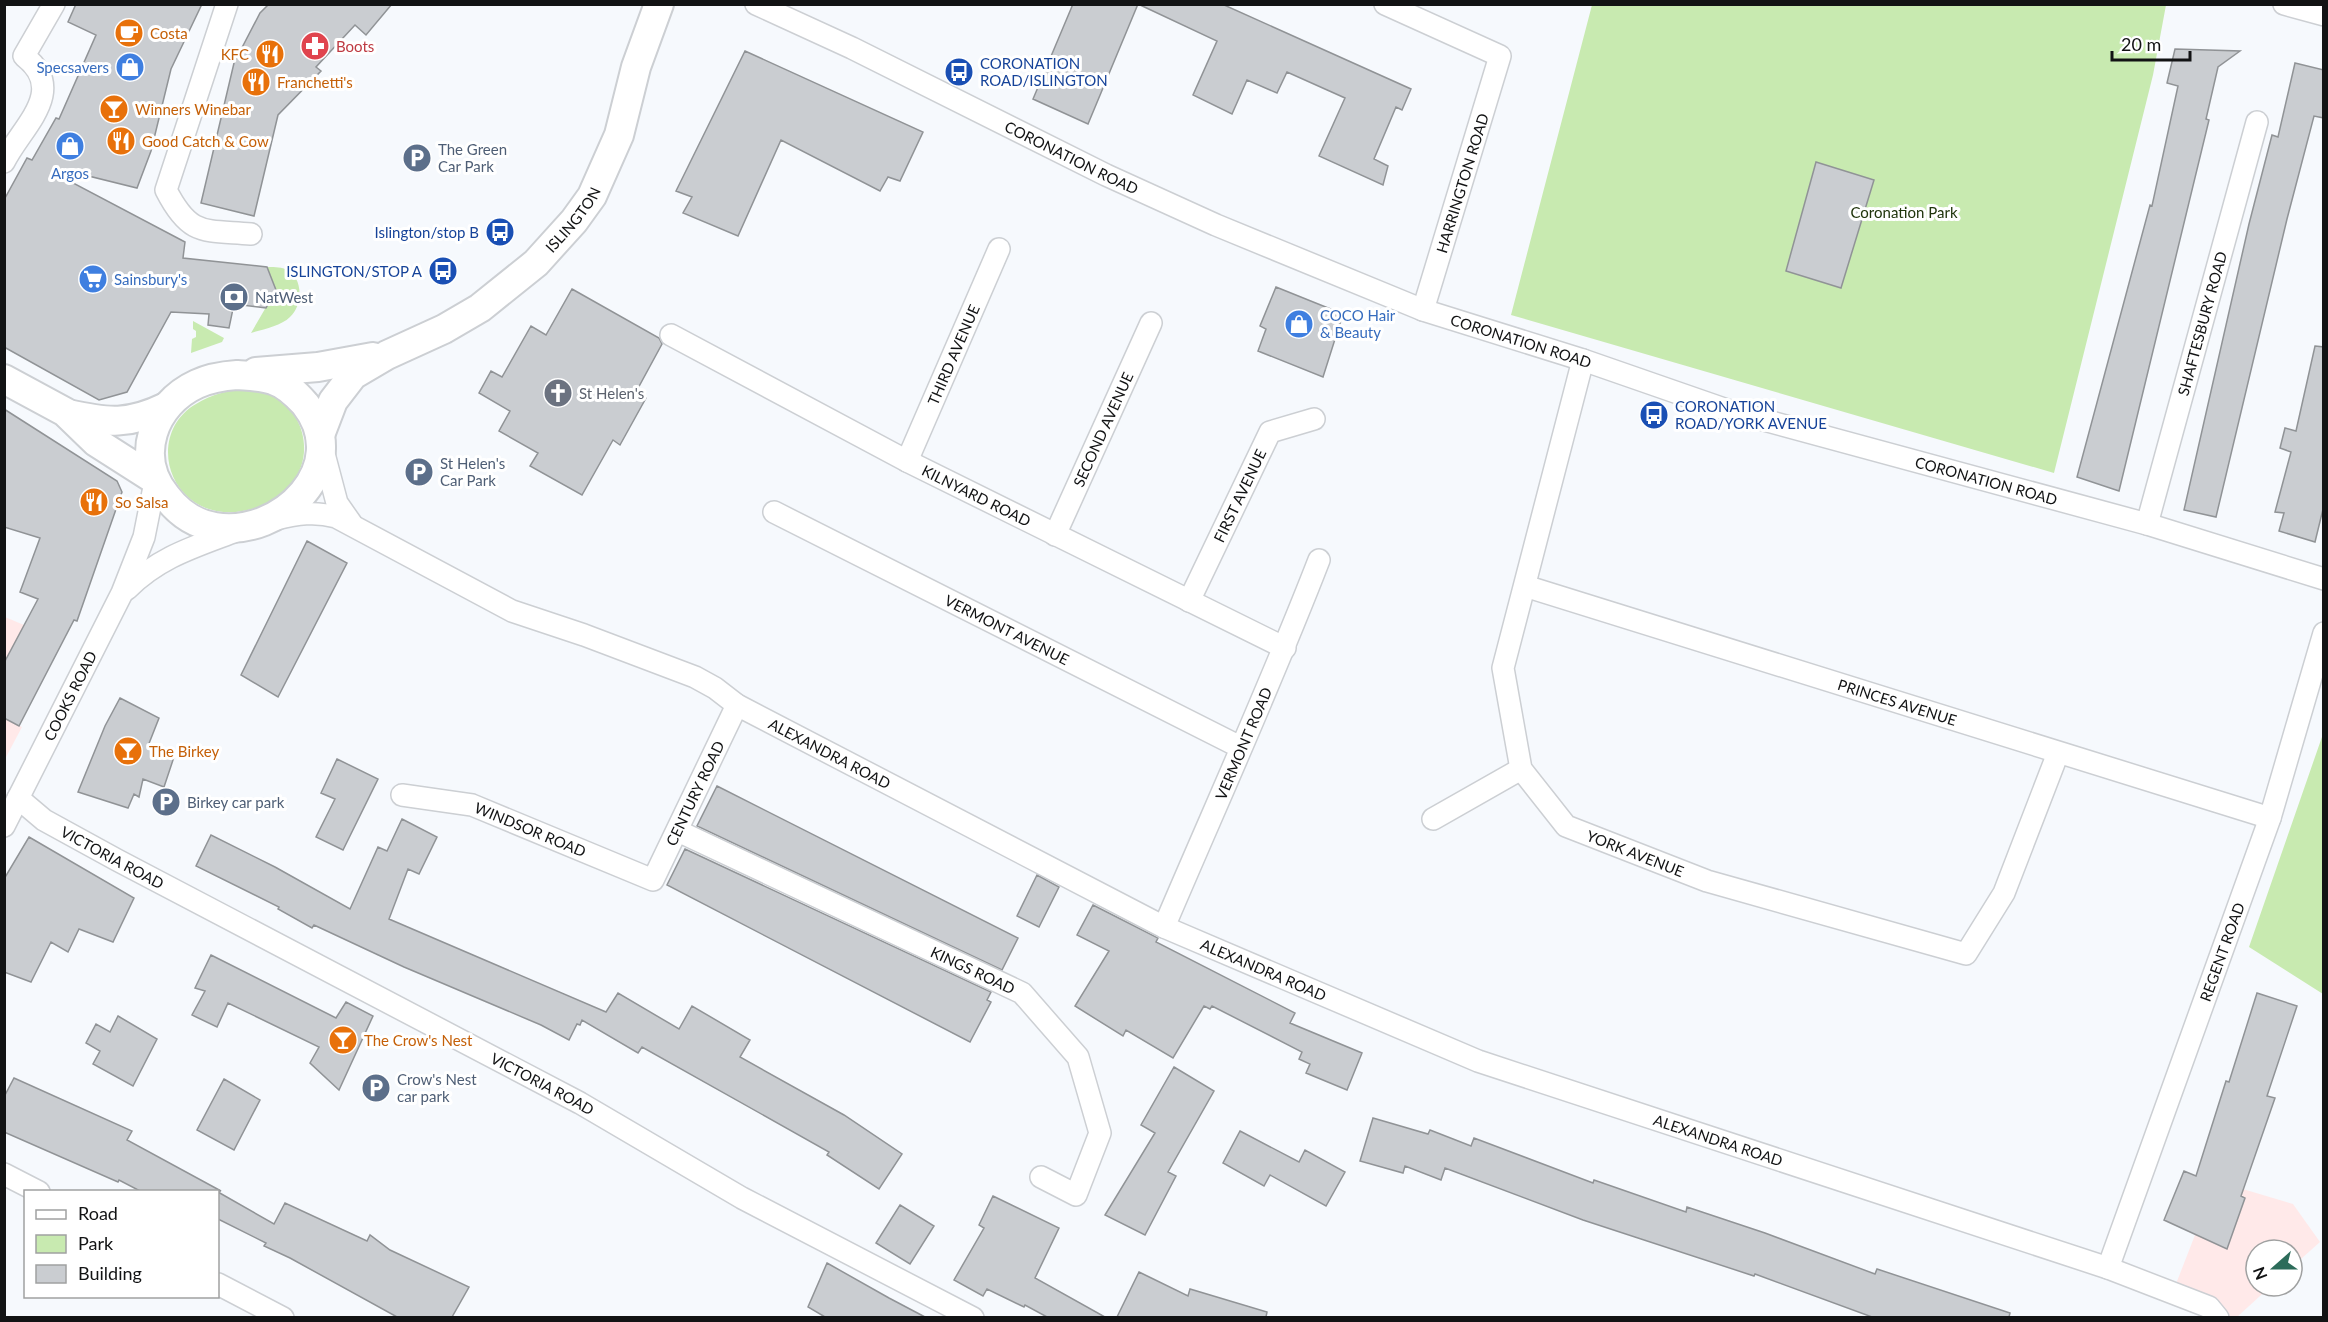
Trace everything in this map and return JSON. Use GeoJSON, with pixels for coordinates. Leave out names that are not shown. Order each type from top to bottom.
{"type":"FeatureCollection","features":[{"type":"Feature","properties":{"kind":"main road","name":"ISLINGTON"},"geometry":{"type":"LineString","coordinates":[[320,438],[333,401],[345,383],[366,366],[444,329],[480,308],[536,263],[574,221],[592,196],[619,135],[636,67],[659,4]]}},
{"type":"Feature","properties":{"kind":"main road","name":"ISLINGTON"},"geometry":{"type":"LineString","coordinates":[[237,375],[318,367],[387,355]]}},
{"type":"Feature","properties":{"kind":"main road"},"geometry":{"type":"LineString","coordinates":[[4,379],[68,414],[98,421],[126,422],[166,407],[184,391],[215,377],[237,375],[275,380],[287,387],[308,408],[320,438],[318,466],[304,492],[280,514],[258,524],[231,528],[214,527],[198,522],[171,502],[155,480],[96,442],[68,414]]}},
{"type":"Feature","properties":{"kind":"main road"},"geometry":{"type":"LineString","coordinates":[[155,480],[149,451],[151,435],[166,407]]}},
{"type":"Feature","properties":{"kind":"street"},"geometry":{"type":"LineString","coordinates":[[4,162],[36,113],[44,96],[43,79],[34,64],[24,56],[54,4]]}},
{"type":"Feature","properties":{"kind":"street"},"geometry":{"type":"LineString","coordinates":[[227,4],[166,190],[178,214],[199,229],[251,234]]}},
{"type":"Feature","properties":{"kind":"street","name":"CORONATION ROAD"},"geometry":{"type":"LineString","coordinates":[[756,4],[852,48],[1116,180],[1216,225],[1423,310],[1583,360],[1727,410],[2147,524],[2324,579]]}},
{"type":"Feature","properties":{"kind":"street","name":"HARRINGTON ROAD"},"geometry":{"type":"LineString","coordinates":[[1385,4],[1500,56],[1423,310]]}},
{"type":"Feature","properties":{"kind":"street"},"geometry":{"type":"LineString","coordinates":[[2284,4],[2324,15]]}},
{"type":"Feature","properties":{"kind":"street","name":"SHAFTESBURY ROAD"},"geometry":{"type":"LineString","coordinates":[[2147,524],[2258,122]]}},
{"type":"Feature","properties":{"kind":"street","name":"THIRD AVENUE"},"geometry":{"type":"LineString","coordinates":[[907,460],[999,249]]}},
{"type":"Feature","properties":{"kind":"street","name":"SECOND AVENUE"},"geometry":{"type":"LineString","coordinates":[[1055,535],[1151,323]]}},
{"type":"Feature","properties":{"kind":"street","name":"KILNYARD ROAD"},"geometry":{"type":"LineString","coordinates":[[671,334],[907,460],[1285,648]]}},
{"type":"Feature","properties":{"kind":"street","name":"YORK AVENUE"},"geometry":{"type":"LineString","coordinates":[[1583,360],[1503,668],[1521,769],[1566,826],[1707,881],[1966,954],[2004,893],[2058,753]]}},
{"type":"Feature","properties":{"kind":"street","name":"FIRST AVENUE"},"geometry":{"type":"LineString","coordinates":[[1189,601],[1270,432],[1314,419]]}},
{"type":"Feature","properties":{"kind":"street","name":"ALEXANDRA ROAD"},"geometry":{"type":"LineString","coordinates":[[320,438],[337,503],[351,524]]}},
{"type":"Feature","properties":{"kind":"street","name":"COOKS ROAD"},"geometry":{"type":"LineString","coordinates":[[4,826],[122,594],[144,537],[155,480]]}},
{"type":"Feature","properties":{"kind":"street","name":"VERMONT AVENUE"},"geometry":{"type":"LineString","coordinates":[[774,512],[1240,747]]}},
{"type":"Feature","properties":{"kind":"street","name":"ALEXANDRA ROAD"},"geometry":{"type":"LineString","coordinates":[[258,524],[301,514],[313,513],[336,517],[512,611],[584,635],[695,677],[715,688],[737,705],[1164,927],[1478,1062],[2108,1268],[2209,1307],[2218,1317]]}},
{"type":"Feature","properties":{"kind":"street","name":"COOKS ROAD"},"geometry":{"type":"LineString","coordinates":[[122,594],[142,574],[161,561],[258,524]]}},
{"type":"Feature","properties":{"kind":"street","name":"VERMONT ROAD"},"geometry":{"type":"LineString","coordinates":[[1164,927],[1240,747],[1285,648],[1319,560]]}},
{"type":"Feature","properties":{"kind":"street","name":"PRINCES AVENUE"},"geometry":{"type":"LineString","coordinates":[[1525,586],[2270,818]]}},
{"type":"Feature","properties":{"kind":"street","name":"REGENT ROAD"},"geometry":{"type":"LineString","coordinates":[[2108,1268],[2270,818],[2324,633]]}},
{"type":"Feature","properties":{"kind":"street","name":"CENTURY ROAD"},"geometry":{"type":"LineString","coordinates":[[653,880],[737,705]]}},
{"type":"Feature","properties":{"kind":"street"},"geometry":{"type":"LineString","coordinates":[[1433,819],[1521,769]]}},
{"type":"Feature","properties":{"kind":"street","name":"WINDSOR ROAD"},"geometry":{"type":"LineString","coordinates":[[402,795],[472,805],[653,880]]}},
{"type":"Feature","properties":{"kind":"street","name":"VICTORIA ROAD"},"geometry":{"type":"LineString","coordinates":[[18,798],[44,820],[117,860],[580,1103],[742,1198],[973,1317]]}},
{"type":"Feature","properties":{"kind":"street","name":"KINGS ROAD"},"geometry":{"type":"LineString","coordinates":[[678,831],[1022,993],[1078,1057],[1100,1132],[1076,1195],[1041,1177]]}},
{"type":"Feature","properties":{"kind":"street"},"geometry":{"type":"LineString","coordinates":[[4,1174],[37,1190]]}},
{"type":"Feature","properties":{"kind":"street"},"geometry":{"type":"LineString","coordinates":[[219,1285],[283,1317]]}},
{"type":"Feature","properties":{"kind":"shaded area"},"geometry":{"type":"Polygon","coordinates":[[[5,617],[24,625],[5,663],[5,617]]]}},
{"type":"Feature","properties":{"kind":"shaded area"},"geometry":{"type":"Polygon","coordinates":[[[5,718],[22,727],[5,759],[5,718]]]}},
{"type":"Feature","properties":{"kind":"shaded area"},"geometry":{"type":"Polygon","coordinates":[[[2216,1181],[2293,1204],[2320,1242],[2304,1256],[2304,1238],[2244,1238],[2244,1298],[2258,1298],[2237,1317],[2227,1317],[2174,1289],[2216,1181]]]}},
{"type":"Feature","properties":{"kind":"green space","name":"Coronation Park"},"geometry":{"type":"Polygon","coordinates":[[[1592,5],[2166,5],[2153,75],[2054,473],[1511,315],[1592,5]]]}},
{"type":"Feature","properties":{"kind":"green space"},"geometry":{"type":"Polygon","coordinates":[[[267,267],[283,268],[296,278],[300,292],[299,299],[294,312],[282,323],[251,333],[276,290],[267,267]]]}},
{"type":"Feature","properties":{"kind":"green space"},"geometry":{"type":"Polygon","coordinates":[[[193,321],[224,338],[222,342],[191,353],[192,339],[196,337],[193,321]]]}},
{"type":"Feature","properties":{"kind":"green space"},"geometry":{"type":"Polygon","coordinates":[[[248,388],[274,396],[293,413],[303,436],[303,460],[299,472],[282,493],[257,508],[228,512],[201,506],[179,487],[173,475],[168,449],[170,436],[184,413],[196,404],[221,393],[248,388]]]}},
{"type":"Feature","properties":{"kind":"green space"},"geometry":{"type":"Polygon","coordinates":[[[2323,734],[2323,994],[2249,947],[2323,734]]]}},
{"type":"Feature","properties":{"kind":"building"},"geometry":{"type":"Polygon","coordinates":[[[76,4],[202,4],[171,69],[151,151],[137,188],[56,168],[54,173],[185,242],[183,258],[267,267],[276,290],[266,308],[234,304],[229,328],[208,325],[209,314],[171,312],[127,392],[99,400],[4,347],[4,200],[27,158],[32,160],[56,118],[59,119],[96,35],[68,22],[76,4]]]}},
{"type":"Feature","properties":{"kind":"building"},"geometry":{"type":"Polygon","coordinates":[[[269,4],[392,4],[366,35],[355,25],[316,67],[321,71],[278,115],[254,216],[201,203],[234,63],[260,13],[269,4]]]}},
{"type":"Feature","properties":{"kind":"building"},"geometry":{"type":"Polygon","coordinates":[[[1073,4],[1138,4],[1088,124],[1033,99],[1073,4]]]}},
{"type":"Feature","properties":{"kind":"building"},"geometry":{"type":"Polygon","coordinates":[[[1138,4],[1222,4],[1411,89],[1402,110],[1396,107],[1374,159],[1388,166],[1383,185],[1319,156],[1345,98],[1287,72],[1277,93],[1247,80],[1232,114],[1193,95],[1217,41],[1138,4]]]}},
{"type":"Feature","properties":{"kind":"building"},"geometry":{"type":"Polygon","coordinates":[[[2175,49],[2240,51],[2218,67],[2206,119],[2209,120],[2119,491],[2077,477],[2150,205],[2152,206],[2178,86],[2167,83],[2175,49]]]}},
{"type":"Feature","properties":{"kind":"building"},"geometry":{"type":"Polygon","coordinates":[[[745,51],[923,132],[900,181],[888,177],[880,191],[781,140],[738,236],[683,213],[692,197],[676,191],[745,51]]]}},
{"type":"Feature","properties":{"kind":"building"},"geometry":{"type":"Polygon","coordinates":[[[2295,63],[2324,70],[2324,118],[2314,116],[2216,517],[2184,510],[2249,224],[2272,135],[2278,137],[2295,63]]]}},
{"type":"Feature","properties":{"kind":"building"},"geometry":{"type":"Polygon","coordinates":[[[1816,162],[1874,180],[1841,288],[1786,271],[1816,162]]]}},
{"type":"Feature","properties":{"kind":"building"},"geometry":{"type":"Polygon","coordinates":[[[1276,287],[1343,314],[1323,377],[1258,351],[1266,329],[1260,326],[1276,287]]]}},
{"type":"Feature","properties":{"kind":"building","name":"St Helen's"},"geometry":{"type":"Polygon","coordinates":[[[572,289],[659,338],[662,344],[636,392],[646,398],[620,445],[613,440],[582,495],[530,466],[538,453],[499,431],[510,411],[479,393],[491,371],[502,377],[531,326],[546,335],[572,289]]]}},
{"type":"Feature","properties":{"kind":"building"},"geometry":{"type":"Polygon","coordinates":[[[2315,346],[2324,347],[2324,505],[2315,542],[2279,531],[2284,513],[2275,512],[2291,452],[2280,448],[2285,428],[2296,431],[2315,346]]]}},
{"type":"Feature","properties":{"kind":"building"},"geometry":{"type":"Polygon","coordinates":[[[4,409],[117,481],[122,492],[77,621],[74,620],[19,726],[4,718],[4,663],[38,599],[20,592],[40,538],[4,527],[4,409]]]}},
{"type":"Feature","properties":{"kind":"building"},"geometry":{"type":"Polygon","coordinates":[[[307,541],[347,563],[278,697],[241,675],[307,541]]]}},
{"type":"Feature","properties":{"kind":"building","name":"The Birkey"},"geometry":{"type":"Polygon","coordinates":[[[120,698],[159,718],[148,746],[174,757],[164,787],[143,779],[139,797],[134,794],[128,808],[78,792],[105,726],[120,698]]]}},
{"type":"Feature","properties":{"kind":"building"},"geometry":{"type":"Polygon","coordinates":[[[337,759],[378,779],[343,850],[316,837],[335,799],[321,793],[337,759]]]}},
{"type":"Feature","properties":{"kind":"building"},"geometry":{"type":"Polygon","coordinates":[[[717,786],[1018,938],[1002,970],[697,826],[717,786]]]}},
{"type":"Feature","properties":{"kind":"building"},"geometry":{"type":"Polygon","coordinates":[[[402,819],[437,837],[419,874],[408,869],[389,919],[606,1012],[618,993],[679,1029],[692,1006],[750,1040],[740,1057],[844,1115],[902,1154],[879,1189],[827,1155],[829,1152],[642,1047],[638,1053],[582,1020],[580,1025],[577,1024],[569,1040],[541,1025],[404,967],[314,925],[312,928],[278,909],[279,907],[196,866],[211,835],[275,867],[350,909],[378,847],[387,851],[402,819]]]}},
{"type":"Feature","properties":{"kind":"building"},"geometry":{"type":"Polygon","coordinates":[[[29,837],[134,898],[113,942],[79,929],[68,952],[51,942],[31,982],[4,972],[4,879],[29,837]]]}},
{"type":"Feature","properties":{"kind":"building"},"geometry":{"type":"Polygon","coordinates":[[[685,849],[991,992],[987,1000],[991,1002],[970,1042],[667,885],[685,849]]]}},
{"type":"Feature","properties":{"kind":"building"},"geometry":{"type":"Polygon","coordinates":[[[1037,875],[1059,887],[1039,927],[1017,916],[1037,875]]]}},
{"type":"Feature","properties":{"kind":"building"},"geometry":{"type":"Polygon","coordinates":[[[1093,905],[1158,938],[1156,942],[1295,1013],[1290,1023],[1362,1053],[1347,1090],[1306,1073],[1310,1064],[1299,1059],[1302,1052],[1212,1006],[1210,1009],[1204,1006],[1173,1058],[1126,1030],[1123,1036],[1075,1006],[1109,951],[1077,935],[1093,905]]]}},
{"type":"Feature","properties":{"kind":"building"},"geometry":{"type":"Polygon","coordinates":[[[211,955],[336,1018],[346,1002],[373,1016],[339,1090],[310,1063],[319,1047],[228,1003],[217,1027],[192,1015],[205,991],[195,988],[211,955]]]}},
{"type":"Feature","properties":{"kind":"building"},"geometry":{"type":"Polygon","coordinates":[[[2257,993],[2297,1006],[2267,1096],[2275,1098],[2241,1196],[2245,1198],[2227,1249],[2164,1220],[2184,1171],[2196,1176],[2257,993]]]}},
{"type":"Feature","properties":{"kind":"building"},"geometry":{"type":"Polygon","coordinates":[[[118,1016],[157,1039],[133,1086],[93,1064],[100,1051],[86,1043],[96,1024],[110,1032],[118,1016]]]}},
{"type":"Feature","properties":{"kind":"building"},"geometry":{"type":"Polygon","coordinates":[[[1174,1067],[1214,1091],[1168,1172],[1176,1176],[1145,1235],[1105,1215],[1155,1133],[1141,1125],[1174,1067]]]}},
{"type":"Feature","properties":{"kind":"building"},"geometry":{"type":"Polygon","coordinates":[[[14,1078],[132,1131],[127,1140],[221,1191],[138,1190],[119,1180],[118,1182],[4,1132],[4,1097],[14,1078]]]}},
{"type":"Feature","properties":{"kind":"building"},"geometry":{"type":"Polygon","coordinates":[[[224,1079],[260,1100],[234,1150],[197,1130],[224,1079]]]}},
{"type":"Feature","properties":{"kind":"building"},"geometry":{"type":"Polygon","coordinates":[[[1373,1118],[1428,1134],[1430,1130],[1471,1146],[1474,1138],[1593,1183],[1594,1180],[1686,1212],[1687,1207],[1875,1274],[1877,1269],[2010,1313],[2009,1317],[1872,1317],[1755,1274],[1754,1276],[1583,1220],[1445,1168],[1441,1180],[1405,1166],[1403,1173],[1360,1161],[1373,1118]]]}},
{"type":"Feature","properties":{"kind":"building"},"geometry":{"type":"Polygon","coordinates":[[[1240,1131],[1299,1162],[1305,1150],[1345,1172],[1326,1206],[1270,1175],[1264,1186],[1223,1163],[1240,1131]]]}},
{"type":"Feature","properties":{"kind":"building"},"geometry":{"type":"Polygon","coordinates":[[[219,1193],[274,1224],[285,1203],[367,1241],[370,1235],[390,1250],[469,1287],[452,1317],[397,1317],[264,1246],[266,1243],[219,1220],[219,1193]]]}},
{"type":"Feature","properties":{"kind":"building"},"geometry":{"type":"Polygon","coordinates":[[[993,1196],[1059,1228],[1035,1278],[1105,1317],[1047,1317],[987,1289],[983,1296],[954,1280],[984,1228],[979,1225],[993,1196]]]}},
{"type":"Feature","properties":{"kind":"building"},"geometry":{"type":"Polygon","coordinates":[[[900,1205],[934,1226],[910,1264],[876,1243],[900,1205]]]}},
{"type":"Feature","properties":{"kind":"building"},"geometry":{"type":"Polygon","coordinates":[[[827,1263],[925,1317],[825,1317],[808,1307],[827,1263]]]}},
{"type":"Feature","properties":{"kind":"building"},"geometry":{"type":"Polygon","coordinates":[[[1139,1272],[1188,1296],[1190,1289],[1267,1312],[1266,1317],[1117,1317],[1139,1272]]]}},
{"type":"Feature","properties":{"kind":"place","name":"Costa"},"geometry":{"type":"Point","coordinates":[129,33]}},
{"type":"Feature","properties":{"kind":"place","name":"Boots"},"geometry":{"type":"Point","coordinates":[315,46]}},
{"type":"Feature","properties":{"kind":"place","name":"KFC"},"geometry":{"type":"Point","coordinates":[270,54]}},
{"type":"Feature","properties":{"kind":"place","name":"Specsavers"},"geometry":{"type":"Point","coordinates":[130,67]}},
{"type":"Feature","properties":{"kind":"place","name":"CORONATION ROAD/ISLINGTON"},"geometry":{"type":"Point","coordinates":[959,72]}},
{"type":"Feature","properties":{"kind":"place","name":"Franchetti's"},"geometry":{"type":"Point","coordinates":[256,82]}},
{"type":"Feature","properties":{"kind":"place","name":"Winners Winebar"},"geometry":{"type":"Point","coordinates":[114,109]}},
{"type":"Feature","properties":{"kind":"place","name":"Good Catch & Cow"},"geometry":{"type":"Point","coordinates":[121,141]}},
{"type":"Feature","properties":{"kind":"place","name":"Argos"},"geometry":{"type":"Point","coordinates":[70,146]}},
{"type":"Feature","properties":{"kind":"place","name":"The Green Car Park"},"geometry":{"type":"Point","coordinates":[417,158]}},
{"type":"Feature","properties":{"kind":"place","name":"Islington/stop B"},"geometry":{"type":"Point","coordinates":[500,232]}},
{"type":"Feature","properties":{"kind":"place","name":"ISLINGTON/STOP A"},"geometry":{"type":"Point","coordinates":[443,271]}},
{"type":"Feature","properties":{"kind":"place","name":"Sainsbury's"},"geometry":{"type":"Point","coordinates":[93,279]}},
{"type":"Feature","properties":{"kind":"place","name":"NatWest"},"geometry":{"type":"Point","coordinates":[234,297]}},
{"type":"Feature","properties":{"kind":"place","name":"COCO Hair & Beauty"},"geometry":{"type":"Point","coordinates":[1299,324]}},
{"type":"Feature","properties":{"kind":"place","name":"St Helen's"},"geometry":{"type":"Point","coordinates":[558,393]}},
{"type":"Feature","properties":{"kind":"place","name":"CORONATION ROAD/YORK AVENUE"},"geometry":{"type":"Point","coordinates":[1654,415]}},
{"type":"Feature","properties":{"kind":"place","name":"St Helen's Car Park"},"geometry":{"type":"Point","coordinates":[419,472]}},
{"type":"Feature","properties":{"kind":"place","name":"So Salsa"},"geometry":{"type":"Point","coordinates":[94,502]}},
{"type":"Feature","properties":{"kind":"place","name":"The Birkey"},"geometry":{"type":"Point","coordinates":[128,751]}},
{"type":"Feature","properties":{"kind":"place","name":"Birkey car park"},"geometry":{"type":"Point","coordinates":[166,802]}},
{"type":"Feature","properties":{"kind":"place","name":"The Crow's Nest"},"geometry":{"type":"Point","coordinates":[343,1040]}},
{"type":"Feature","properties":{"kind":"place","name":"Crow's Nest car park"},"geometry":{"type":"Point","coordinates":[376,1088]}}]}
